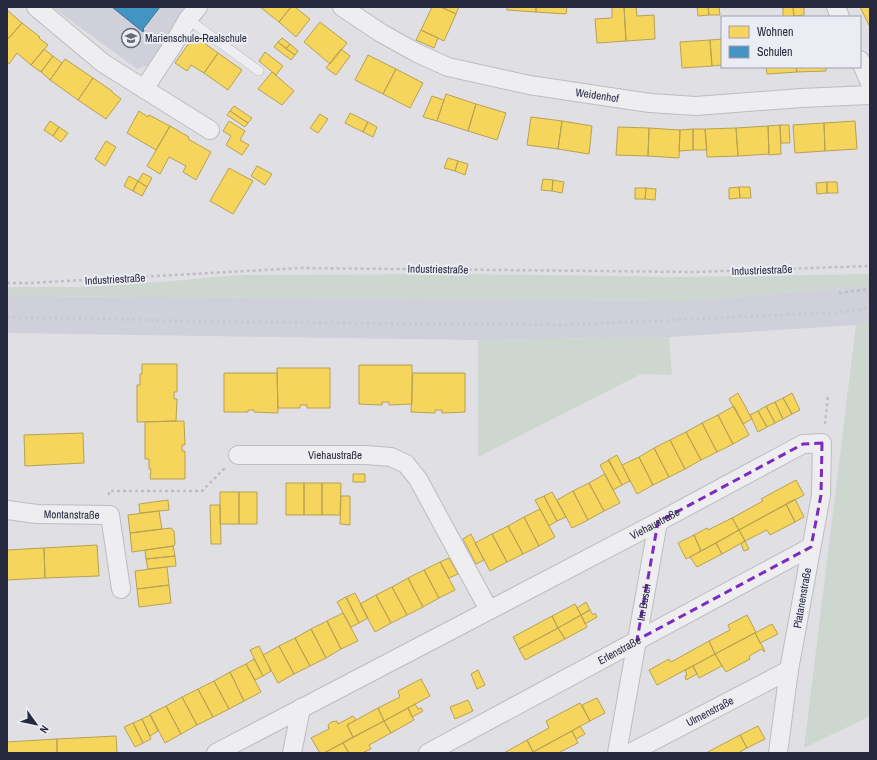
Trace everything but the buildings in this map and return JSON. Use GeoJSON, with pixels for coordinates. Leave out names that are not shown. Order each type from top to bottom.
{"type":"FeatureCollection","features":[{"type":"Feature","properties":{"kind":"street"},"geometry":{"type":"LineString","coordinates":[[36,7],[103,63],[210,130]]}},
{"type":"Feature","properties":{"kind":"street","name":"Weidenhof"},"geometry":{"type":"LineString","coordinates":[[342,7],[381,33],[417,53],[448,67],[529,85],[650,103],[696,106],[801,98],[870,95]]}},
{"type":"Feature","properties":{"kind":"street"},"geometry":{"type":"LineString","coordinates":[[144,90],[193,13]]}},
{"type":"Feature","properties":{"kind":"street"},"geometry":{"type":"LineString","coordinates":[[861,62],[870,82]]}},
{"type":"Feature","properties":{"kind":"street","name":"Viehaustraße"},"geometry":{"type":"LineString","coordinates":[[216,753],[658,522],[803,444],[822,443]]}},
{"type":"Feature","properties":{"kind":"street","name":"Platanenstraße"},"geometry":{"type":"LineString","coordinates":[[778,753],[789,670],[821,496],[822,443]]}},
{"type":"Feature","properties":{"kind":"street","name":"Viehaustraße"},"geometry":{"type":"LineString","coordinates":[[238,455],[366,455],[391,457],[406,464],[418,479],[489,610]]}},
{"type":"Feature","properties":{"kind":"street","name":"Montanstraße"},"geometry":{"type":"LineString","coordinates":[[7,510],[37,514],[110,514],[121,589]]}},
{"type":"Feature","properties":{"kind":"street","name":"Im Busch"},"geometry":{"type":"LineString","coordinates":[[617,753],[658,522]]}},
{"type":"Feature","properties":{"kind":"street","name":"Erlenstraße"},"geometry":{"type":"LineString","coordinates":[[428,753],[811,547]]}},
{"type":"Feature","properties":{"kind":"street","name":"Ulmenstraße"},"geometry":{"type":"LineString","coordinates":[[630,753],[789,670]]}},
{"type":"Feature","properties":{"kind":"street"},"geometry":{"type":"LineString","coordinates":[[292,753],[301,708]]}},
{"type":"Feature","properties":{"kind":"lane"},"geometry":{"type":"LineString","coordinates":[[193,13],[259,71]]}},
{"type":"Feature","properties":{"kind":"path","name":"Industriestraße"},"geometry":{"type":"LineString","coordinates":[[7,283],[30,284],[301,268],[695,272],[870,266]]}},
{"type":"Feature","properties":{"kind":"path"},"geometry":{"type":"LineString","coordinates":[[839,294],[870,289]]}},
{"type":"Feature","properties":{"kind":"path"},"geometry":{"type":"LineString","coordinates":[[822,443],[828,395]]}},
{"type":"Feature","properties":{"kind":"path"},"geometry":{"type":"LineString","coordinates":[[110,514],[109,491],[202,491],[238,455]]}},
{"type":"Feature","properties":{"kind":"highlighted area"},"geometry":{"type":"Polygon","coordinates":[[[822,443],[821,495],[811,547],[637,640],[658,522],[803,444],[822,443]]]}},
{"type":"Feature","properties":{"kind":"shaded area","name":"Marienschule-Realschule"},"geometry":{"type":"Polygon","coordinates":[[[52,7],[188,7],[148,65],[137,69],[52,7]]]}},
{"type":"Feature","properties":{"kind":"shaded area"},"geometry":{"type":"Polygon","coordinates":[[[465,274],[675,277],[870,274],[870,286],[685,301],[7,296],[7,287],[80,287],[240,275],[465,274]]]}},
{"type":"Feature","properties":{"kind":"shaded area"},"geometry":{"type":"Polygon","coordinates":[[[870,286],[870,323],[669,337],[478,340],[7,333],[7,296],[685,301],[870,286]]]}},
{"type":"Feature","properties":{"kind":"shaded area"},"geometry":{"type":"Polygon","coordinates":[[[870,323],[870,716],[804,748],[856,325],[870,323]]]}},
{"type":"Feature","properties":{"kind":"shaded area"},"geometry":{"type":"Polygon","coordinates":[[[669,337],[672,375],[641,374],[478,457],[478,340],[669,337]]]}},
{"type":"Feature","properties":{"kind":"railway"},"geometry":{"type":"LineString","coordinates":[[7,317],[239,322],[565,325],[845,312],[870,308]]}},
{"type":"Feature","properties":{"kind":"place","name":"Marienschule-Realschule"},"geometry":{"type":"Point","coordinates":[131,38]}}]}
